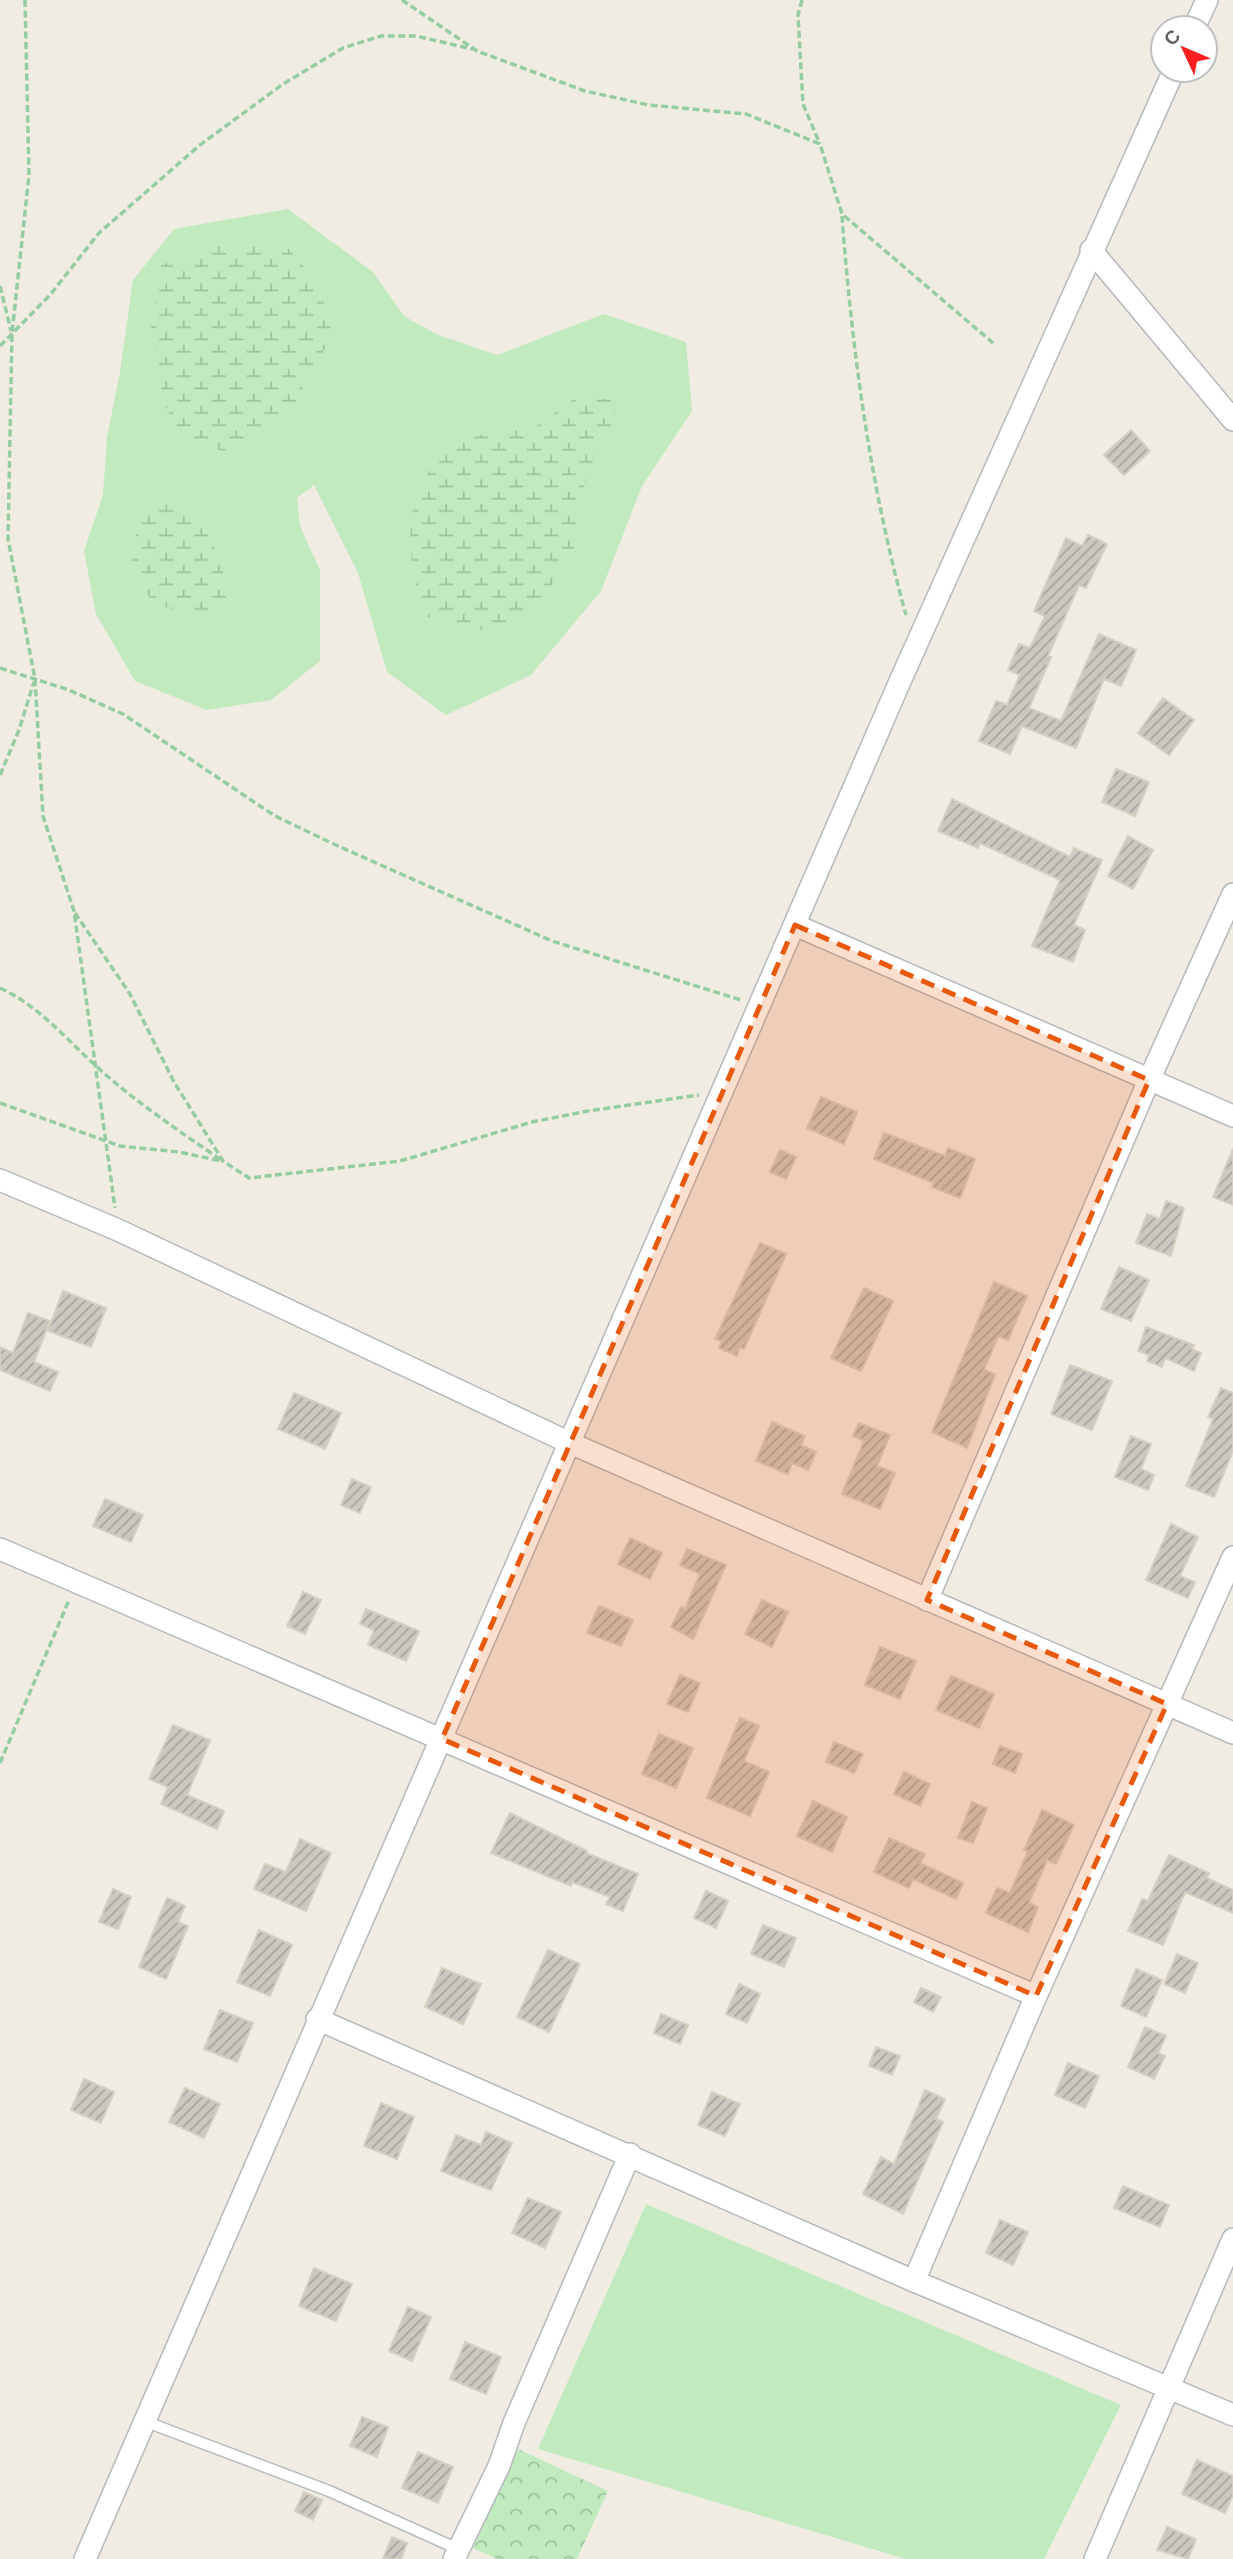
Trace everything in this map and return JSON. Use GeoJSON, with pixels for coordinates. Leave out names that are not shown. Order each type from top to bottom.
{"type":"FeatureCollection","features":[{"type":"Feature","properties":{"kind":"street"},"geometry":{"type":"LineString","coordinates":[[85,2559],[317,2019],[442,1739],[760,1005],[1091,250],[1168,84]]}},
{"type":"Feature","properties":{"kind":"street"},"geometry":{"type":"LineString","coordinates":[[1091,250],[1233,420]]}},
{"type":"Feature","properties":{"kind":"street"},"geometry":{"type":"LineString","coordinates":[[927,1600],[1149,1080],[1233,894]]}},
{"type":"Feature","properties":{"kind":"street"},"geometry":{"type":"LineString","coordinates":[[795,925],[1233,1115]]}},
{"type":"Feature","properties":{"kind":"street"},"geometry":{"type":"LineString","coordinates":[[0,1180],[118,1230],[570,1443],[1233,1733]]}},
{"type":"Feature","properties":{"kind":"street"},"geometry":{"type":"LineString","coordinates":[[0,1549],[1035,1996]]}},
{"type":"Feature","properties":{"kind":"street"},"geometry":{"type":"LineString","coordinates":[[914,2281],[1035,1996],[1233,1557]]}},
{"type":"Feature","properties":{"kind":"street"},"geometry":{"type":"LineString","coordinates":[[317,2019],[630,2154],[914,2281],[1233,2415]]}},
{"type":"Feature","properties":{"kind":"street"},"geometry":{"type":"LineString","coordinates":[[456,2554],[499,2466],[514,2423],[630,2154]]}},
{"type":"Feature","properties":{"kind":"street"},"geometry":{"type":"LineString","coordinates":[[1095,2559],[1233,2239]]}},
{"type":"Feature","properties":{"kind":"lane"},"geometry":{"type":"LineString","coordinates":[[144,2421],[329,2491],[456,2554]]}},
{"type":"Feature","properties":{"kind":"path"},"geometry":{"type":"LineString","coordinates":[[25,0],[29,175],[12,333],[8,539],[35,679],[43,816],[74,911],[118,1230]]}},
{"type":"Feature","properties":{"kind":"path"},"geometry":{"type":"LineString","coordinates":[[402,0],[477,51]]}},
{"type":"Feature","properties":{"kind":"path"},"geometry":{"type":"LineString","coordinates":[[802,0],[798,15],[803,104],[820,144],[842,214],[870,454],[884,536],[910,628]]}},
{"type":"Feature","properties":{"kind":"path"},"geometry":{"type":"LineString","coordinates":[[0,346],[50,295],[99,233],[200,145],[295,77],[343,48],[381,36],[415,36],[477,51],[585,91],[649,105],[746,114],[820,144]]}},
{"type":"Feature","properties":{"kind":"path"},"geometry":{"type":"LineString","coordinates":[[842,214],[993,344]]}},
{"type":"Feature","properties":{"kind":"path"},"geometry":{"type":"LineString","coordinates":[[0,286],[12,333]]}},
{"type":"Feature","properties":{"kind":"path"},"geometry":{"type":"LineString","coordinates":[[0,668],[122,714],[275,816],[552,941],[760,1005]]}},
{"type":"Feature","properties":{"kind":"path"},"geometry":{"type":"LineString","coordinates":[[0,775],[19,730],[35,679]]}},
{"type":"Feature","properties":{"kind":"path"},"geometry":{"type":"LineString","coordinates":[[74,911],[130,994],[174,1082],[223,1161]]}},
{"type":"Feature","properties":{"kind":"path"},"geometry":{"type":"LineString","coordinates":[[0,988],[17,995],[49,1019],[95,1065],[139,1102],[249,1178],[400,1161],[532,1122],[699,1095],[721,1096]]}},
{"type":"Feature","properties":{"kind":"path"},"geometry":{"type":"LineString","coordinates":[[0,1103],[120,1146],[179,1152],[223,1161]]}},
{"type":"Feature","properties":{"kind":"path"},"geometry":{"type":"LineString","coordinates":[[0,1763],[77,1582]]}},
{"type":"Feature","properties":{"kind":"highlighted area"},"geometry":{"type":"Polygon","coordinates":[[[795,925],[1149,1080],[927,1600],[1167,1704],[1036,1996],[442,1739],[795,925]]]}},
{"type":"Feature","properties":{"kind":"green space"},"geometry":{"type":"Polygon","coordinates":[[[288,209],[373,272],[404,316],[436,334],[497,355],[604,314],[686,342],[692,411],[642,486],[601,591],[531,675],[446,715],[387,672],[358,573],[314,485],[297,498],[300,526],[320,570],[320,661],[271,700],[207,710],[135,681],[96,614],[84,551],[103,495],[107,437],[120,372],[133,280],[174,229],[288,209]]]}},
{"type":"Feature","properties":{"kind":"green space"},"geometry":{"type":"Polygon","coordinates":[[[222,245],[286,246],[318,283],[333,337],[307,375],[292,416],[232,452],[183,443],[164,403],[151,329],[161,265],[222,245]]]}},
{"type":"Feature","properties":{"kind":"green space"},"geometry":{"type":"Polygon","coordinates":[[[578,396],[611,400],[618,422],[597,450],[581,494],[572,559],[532,610],[493,633],[427,617],[412,574],[410,517],[438,450],[500,428],[534,428],[578,396]]]}},
{"type":"Feature","properties":{"kind":"green space"},"geometry":{"type":"Polygon","coordinates":[[[180,501],[204,519],[229,589],[223,610],[189,612],[154,605],[131,566],[140,511],[180,501]]]}},
{"type":"Feature","properties":{"kind":"green space"},"geometry":{"type":"Polygon","coordinates":[[[646,2204],[1121,2405],[1044,2559],[906,2559],[538,2449],[646,2204]]]}},
{"type":"Feature","properties":{"kind":"green space"},"geometry":{"type":"Polygon","coordinates":[[[518,2449],[608,2491],[577,2559],[497,2559],[473,2548],[518,2449]]]}},
{"type":"Feature","properties":{"kind":"building"},"geometry":{"type":"Polygon","coordinates":[[[1131,430],[1150,451],[1124,475],[1104,455],[1131,430]]]}},
{"type":"Feature","properties":{"kind":"building"},"geometry":{"type":"Polygon","coordinates":[[[1088,535],[1107,544],[1086,588],[1079,585],[1029,708],[1061,721],[1099,634],[1136,650],[1121,686],[1104,679],[1076,748],[1022,726],[1010,754],[979,741],[996,701],[1007,705],[1020,675],[1008,670],[1019,644],[1030,648],[1045,616],[1034,611],[1066,538],[1082,546],[1088,535]]]}},
{"type":"Feature","properties":{"kind":"building"},"geometry":{"type":"Polygon","coordinates":[[[1163,698],[1194,720],[1169,755],[1138,733],[1163,698]]]}},
{"type":"Feature","properties":{"kind":"building"},"geometry":{"type":"Polygon","coordinates":[[[1116,769],[1149,782],[1135,816],[1102,802],[1116,769]]]}},
{"type":"Feature","properties":{"kind":"building"},"geometry":{"type":"Polygon","coordinates":[[[952,799],[1070,857],[1074,848],[1102,860],[1074,925],[1085,930],[1073,962],[1032,946],[1060,880],[980,843],[978,848],[938,831],[952,799]]]}},
{"type":"Feature","properties":{"kind":"building"},"geometry":{"type":"Polygon","coordinates":[[[1128,836],[1153,850],[1133,889],[1108,876],[1128,836]]]}},
{"type":"Feature","properties":{"kind":"building"},"geometry":{"type":"Polygon","coordinates":[[[821,1097],[857,1112],[844,1144],[807,1128],[821,1097]]]}},
{"type":"Feature","properties":{"kind":"building"},"geometry":{"type":"Polygon","coordinates":[[[884,1133],[945,1156],[948,1148],[975,1159],[960,1198],[932,1187],[934,1183],[874,1159],[884,1133]]]}},
{"type":"Feature","properties":{"kind":"building"},"geometry":{"type":"Polygon","coordinates":[[[1233,1149],[1233,1205],[1213,1197],[1233,1149]]]}},
{"type":"Feature","properties":{"kind":"building"},"geometry":{"type":"Polygon","coordinates":[[[780,1150],[796,1157],[786,1179],[770,1172],[780,1150]]]}},
{"type":"Feature","properties":{"kind":"building"},"geometry":{"type":"Polygon","coordinates":[[[1166,1201],[1184,1208],[1171,1256],[1136,1243],[1147,1214],[1160,1219],[1166,1201]]]}},
{"type":"Feature","properties":{"kind":"building"},"geometry":{"type":"Polygon","coordinates":[[[760,1243],[786,1254],[744,1349],[740,1347],[737,1356],[719,1348],[722,1341],[715,1339],[760,1243]]]}},
{"type":"Feature","properties":{"kind":"building"},"geometry":{"type":"Polygon","coordinates":[[[1119,1267],[1149,1280],[1131,1321],[1101,1309],[1119,1267]]]}},
{"type":"Feature","properties":{"kind":"building"},"geometry":{"type":"Polygon","coordinates":[[[994,1282],[1027,1296],[1008,1340],[998,1336],[984,1370],[995,1374],[967,1448],[932,1432],[994,1282]]]}},
{"type":"Feature","properties":{"kind":"building"},"geometry":{"type":"Polygon","coordinates":[[[864,1288],[893,1301],[861,1371],[831,1358],[864,1288]]]}},
{"type":"Feature","properties":{"kind":"building"},"geometry":{"type":"Polygon","coordinates":[[[63,1291],[106,1308],[91,1347],[48,1331],[63,1291]]]}},
{"type":"Feature","properties":{"kind":"building"},"geometry":{"type":"Polygon","coordinates":[[[28,1313],[50,1321],[34,1362],[58,1372],[50,1391],[0,1370],[0,1347],[13,1353],[28,1313]]]}},
{"type":"Feature","properties":{"kind":"building"},"geometry":{"type":"Polygon","coordinates":[[[1146,1327],[1194,1345],[1192,1349],[1201,1353],[1194,1371],[1165,1358],[1162,1367],[1147,1361],[1149,1355],[1138,1351],[1146,1327]]]}},
{"type":"Feature","properties":{"kind":"building"},"geometry":{"type":"Polygon","coordinates":[[[1070,1365],[1112,1381],[1092,1430],[1051,1414],[1070,1365]]]}},
{"type":"Feature","properties":{"kind":"building"},"geometry":{"type":"Polygon","coordinates":[[[1221,1388],[1233,1393],[1233,1451],[1214,1497],[1186,1486],[1213,1419],[1208,1417],[1221,1388]]]}},
{"type":"Feature","properties":{"kind":"building"},"geometry":{"type":"Polygon","coordinates":[[[294,1393],[341,1413],[325,1449],[278,1429],[294,1393]]]}},
{"type":"Feature","properties":{"kind":"building"},"geometry":{"type":"Polygon","coordinates":[[[772,1422],[805,1436],[801,1445],[816,1452],[808,1470],[792,1463],[788,1474],[756,1461],[772,1422]]]}},
{"type":"Feature","properties":{"kind":"building"},"geometry":{"type":"Polygon","coordinates":[[[859,1423],[890,1435],[877,1466],[895,1473],[880,1509],[842,1494],[864,1441],[853,1436],[859,1423]]]}},
{"type":"Feature","properties":{"kind":"building"},"geometry":{"type":"Polygon","coordinates":[[[1131,1436],[1151,1444],[1141,1469],[1154,1475],[1148,1490],[1115,1477],[1131,1436]]]}},
{"type":"Feature","properties":{"kind":"building"},"geometry":{"type":"Polygon","coordinates":[[[352,1479],[371,1487],[360,1513],[341,1505],[352,1479]]]}},
{"type":"Feature","properties":{"kind":"building"},"geometry":{"type":"Polygon","coordinates":[[[105,1499],[143,1515],[131,1542],[93,1526],[105,1499]]]}},
{"type":"Feature","properties":{"kind":"building"},"geometry":{"type":"Polygon","coordinates":[[[1171,1524],[1198,1537],[1180,1576],[1195,1582],[1188,1598],[1146,1580],[1171,1524]]]}},
{"type":"Feature","properties":{"kind":"building"},"geometry":{"type":"Polygon","coordinates":[[[630,1538],[662,1553],[650,1579],[618,1564],[630,1538]]]}},
{"type":"Feature","properties":{"kind":"building"},"geometry":{"type":"Polygon","coordinates":[[[687,1549],[726,1565],[693,1639],[671,1627],[681,1607],[685,1609],[700,1574],[680,1565],[687,1549]]]}},
{"type":"Feature","properties":{"kind":"building"},"geometry":{"type":"Polygon","coordinates":[[[303,1592],[321,1600],[305,1634],[287,1626],[303,1592]]]}},
{"type":"Feature","properties":{"kind":"building"},"geometry":{"type":"Polygon","coordinates":[[[762,1600],[788,1612],[772,1647],[745,1634],[762,1600]]]}},
{"type":"Feature","properties":{"kind":"building"},"geometry":{"type":"Polygon","coordinates":[[[599,1606],[633,1620],[621,1646],[587,1633],[599,1606]]]}},
{"type":"Feature","properties":{"kind":"building"},"geometry":{"type":"Polygon","coordinates":[[[366,1609],[419,1631],[406,1661],[368,1645],[374,1630],[360,1624],[366,1609]]]}},
{"type":"Feature","properties":{"kind":"building"},"geometry":{"type":"Polygon","coordinates":[[[880,1647],[916,1661],[900,1699],[865,1685],[880,1647]]]}},
{"type":"Feature","properties":{"kind":"building"},"geometry":{"type":"Polygon","coordinates":[[[680,1675],[700,1683],[688,1712],[667,1704],[680,1675]]]}},
{"type":"Feature","properties":{"kind":"building"},"geometry":{"type":"Polygon","coordinates":[[[951,1676],[994,1694],[979,1728],[936,1710],[951,1676]]]}},
{"type":"Feature","properties":{"kind":"building"},"geometry":{"type":"Polygon","coordinates":[[[740,1718],[759,1726],[744,1761],[769,1772],[750,1816],[707,1798],[740,1718]]]}},
{"type":"Feature","properties":{"kind":"building"},"geometry":{"type":"Polygon","coordinates":[[[173,1725],[210,1740],[187,1795],[224,1811],[217,1829],[161,1804],[168,1787],[149,1779],[173,1725]]]}},
{"type":"Feature","properties":{"kind":"building"},"geometry":{"type":"Polygon","coordinates":[[[659,1734],[693,1748],[676,1788],[642,1774],[659,1734]]]}},
{"type":"Feature","properties":{"kind":"building"},"geometry":{"type":"Polygon","coordinates":[[[834,1742],[863,1754],[854,1773],[826,1762],[834,1742]]]}},
{"type":"Feature","properties":{"kind":"building"},"geometry":{"type":"Polygon","coordinates":[[[1000,1746],[1022,1754],[1015,1773],[993,1764],[1000,1746]]]}},
{"type":"Feature","properties":{"kind":"building"},"geometry":{"type":"Polygon","coordinates":[[[904,1772],[930,1784],[920,1806],[894,1794],[904,1772]]]}},
{"type":"Feature","properties":{"kind":"building"},"geometry":{"type":"Polygon","coordinates":[[[813,1801],[847,1817],[832,1852],[797,1836],[813,1801]]]}},
{"type":"Feature","properties":{"kind":"building"},"geometry":{"type":"Polygon","coordinates":[[[972,1802],[987,1808],[973,1843],[958,1838],[972,1802]]]}},
{"type":"Feature","properties":{"kind":"building"},"geometry":{"type":"Polygon","coordinates":[[[1042,1810],[1074,1825],[1056,1864],[1047,1860],[1029,1903],[1038,1907],[1028,1932],[986,1913],[997,1888],[1010,1893],[1028,1851],[1024,1850],[1042,1810]]]}},
{"type":"Feature","properties":{"kind":"building"},"geometry":{"type":"Polygon","coordinates":[[[510,1813],[587,1851],[586,1853],[638,1874],[623,1911],[606,1904],[610,1897],[572,1882],[571,1886],[491,1853],[510,1813]]]}},
{"type":"Feature","properties":{"kind":"building"},"geometry":{"type":"Polygon","coordinates":[[[889,1838],[925,1854],[920,1863],[963,1883],[956,1899],[913,1879],[909,1888],[874,1872],[889,1838]]]}},
{"type":"Feature","properties":{"kind":"building"},"geometry":{"type":"Polygon","coordinates":[[[300,1839],[331,1853],[306,1911],[254,1889],[265,1864],[286,1872],[300,1839]]]}},
{"type":"Feature","properties":{"kind":"building"},"geometry":{"type":"Polygon","coordinates":[[[1169,1855],[1209,1873],[1207,1878],[1233,1890],[1233,1913],[1185,1892],[1163,1945],[1128,1931],[1142,1899],[1148,1901],[1169,1855]]]}},
{"type":"Feature","properties":{"kind":"building"},"geometry":{"type":"Polygon","coordinates":[[[113,1889],[131,1897],[118,1929],[99,1922],[113,1889]]]}},
{"type":"Feature","properties":{"kind":"building"},"geometry":{"type":"Polygon","coordinates":[[[706,1891],[728,1901],[716,1928],[694,1918],[706,1891]]]}},
{"type":"Feature","properties":{"kind":"building"},"geometry":{"type":"Polygon","coordinates":[[[167,1898],[185,1906],[178,1922],[188,1926],[166,1979],[139,1967],[167,1898]]]}},
{"type":"Feature","properties":{"kind":"building"},"geometry":{"type":"Polygon","coordinates":[[[763,1925],[796,1938],[784,1967],[751,1954],[763,1925]]]}},
{"type":"Feature","properties":{"kind":"building"},"geometry":{"type":"Polygon","coordinates":[[[259,1930],[292,1945],[270,1996],[237,1982],[259,1930]]]}},
{"type":"Feature","properties":{"kind":"building"},"geometry":{"type":"Polygon","coordinates":[[[548,1950],[580,1964],[549,2032],[517,2017],[548,1950]]]}},
{"type":"Feature","properties":{"kind":"building"},"geometry":{"type":"Polygon","coordinates":[[[1177,1954],[1198,1963],[1185,1993],[1164,1984],[1177,1954]]]}},
{"type":"Feature","properties":{"kind":"building"},"geometry":{"type":"Polygon","coordinates":[[[442,1968],[481,1984],[463,2024],[425,2007],[442,1968]]]}},
{"type":"Feature","properties":{"kind":"building"},"geometry":{"type":"Polygon","coordinates":[[[1136,1969],[1162,1980],[1146,2017],[1121,2006],[1136,1969]]]}},
{"type":"Feature","properties":{"kind":"building"},"geometry":{"type":"Polygon","coordinates":[[[739,1984],[760,1994],[747,2023],[726,2014],[739,1984]]]}},
{"type":"Feature","properties":{"kind":"building"},"geometry":{"type":"Polygon","coordinates":[[[921,1988],[941,1997],[933,2012],[914,2002],[921,1988]]]}},
{"type":"Feature","properties":{"kind":"building"},"geometry":{"type":"Polygon","coordinates":[[[220,2010],[253,2023],[237,2062],[204,2049],[220,2010]]]}},
{"type":"Feature","properties":{"kind":"building"},"geometry":{"type":"Polygon","coordinates":[[[661,2014],[688,2025],[680,2044],[654,2033],[661,2014]]]}},
{"type":"Feature","properties":{"kind":"building"},"geometry":{"type":"Polygon","coordinates":[[[1145,2027],[1166,2036],[1158,2053],[1165,2056],[1154,2079],[1128,2067],[1145,2027]]]}},
{"type":"Feature","properties":{"kind":"building"},"geometry":{"type":"Polygon","coordinates":[[[876,2047],[900,2056],[892,2075],[869,2066],[876,2047]]]}},
{"type":"Feature","properties":{"kind":"building"},"geometry":{"type":"Polygon","coordinates":[[[1068,2063],[1099,2076],[1085,2108],[1055,2095],[1068,2063]]]}},
{"type":"Feature","properties":{"kind":"building"},"geometry":{"type":"Polygon","coordinates":[[[84,2079],[114,2092],[101,2123],[71,2110],[84,2079]]]}},
{"type":"Feature","properties":{"kind":"building"},"geometry":{"type":"Polygon","coordinates":[[[185,2088],[220,2104],[204,2138],[169,2122],[185,2088]]]}},
{"type":"Feature","properties":{"kind":"building"},"geometry":{"type":"Polygon","coordinates":[[[925,2090],[945,2099],[936,2119],[943,2122],[903,2214],[863,2194],[881,2157],[894,2164],[925,2090]]]}},
{"type":"Feature","properties":{"kind":"building"},"geometry":{"type":"Polygon","coordinates":[[[712,2092],[740,2104],[725,2136],[698,2125],[712,2092]]]}},
{"type":"Feature","properties":{"kind":"building"},"geometry":{"type":"Polygon","coordinates":[[[381,2103],[414,2117],[397,2159],[364,2146],[381,2103]]]}},
{"type":"Feature","properties":{"kind":"building"},"geometry":{"type":"Polygon","coordinates":[[[486,2132],[512,2143],[491,2190],[441,2171],[456,2135],[481,2145],[486,2132]]]}},
{"type":"Feature","properties":{"kind":"building"},"geometry":{"type":"Polygon","coordinates":[[[1123,2186],[1169,2205],[1160,2227],[1114,2208],[1123,2186]]]}},
{"type":"Feature","properties":{"kind":"building"},"geometry":{"type":"Polygon","coordinates":[[[528,2198],[561,2212],[545,2248],[512,2233],[528,2198]]]}},
{"type":"Feature","properties":{"kind":"building"},"geometry":{"type":"Polygon","coordinates":[[[1000,2220],[1028,2232],[1013,2265],[986,2253],[1000,2220]]]}},
{"type":"Feature","properties":{"kind":"building"},"geometry":{"type":"Polygon","coordinates":[[[314,2268],[352,2284],[336,2321],[299,2306],[314,2268]]]}},
{"type":"Feature","properties":{"kind":"building"},"geometry":{"type":"Polygon","coordinates":[[[408,2307],[431,2317],[412,2361],[389,2351],[408,2307]]]}},
{"type":"Feature","properties":{"kind":"building"},"geometry":{"type":"Polygon","coordinates":[[[465,2342],[501,2357],[486,2394],[450,2379],[465,2342]]]}},
{"type":"Feature","properties":{"kind":"building"},"geometry":{"type":"Polygon","coordinates":[[[362,2417],[388,2427],[377,2457],[350,2446],[362,2417]]]}},
{"type":"Feature","properties":{"kind":"building"},"geometry":{"type":"Polygon","coordinates":[[[418,2452],[453,2467],[438,2503],[402,2488],[418,2452]]]}},
{"type":"Feature","properties":{"kind":"building"},"geometry":{"type":"Polygon","coordinates":[[[1197,2460],[1233,2476],[1233,2495],[1225,2513],[1182,2494],[1197,2460]]]}},
{"type":"Feature","properties":{"kind":"building"},"geometry":{"type":"Polygon","coordinates":[[[304,2492],[322,2500],[313,2520],[295,2511],[304,2492]]]}},
{"type":"Feature","properties":{"kind":"building"},"geometry":{"type":"Polygon","coordinates":[[[1167,2527],[1196,2539],[1188,2559],[1157,2550],[1167,2527]]]}},
{"type":"Feature","properties":{"kind":"building"},"geometry":{"type":"Polygon","coordinates":[[[392,2537],[407,2543],[401,2559],[383,2559],[392,2537]]]}}]}
